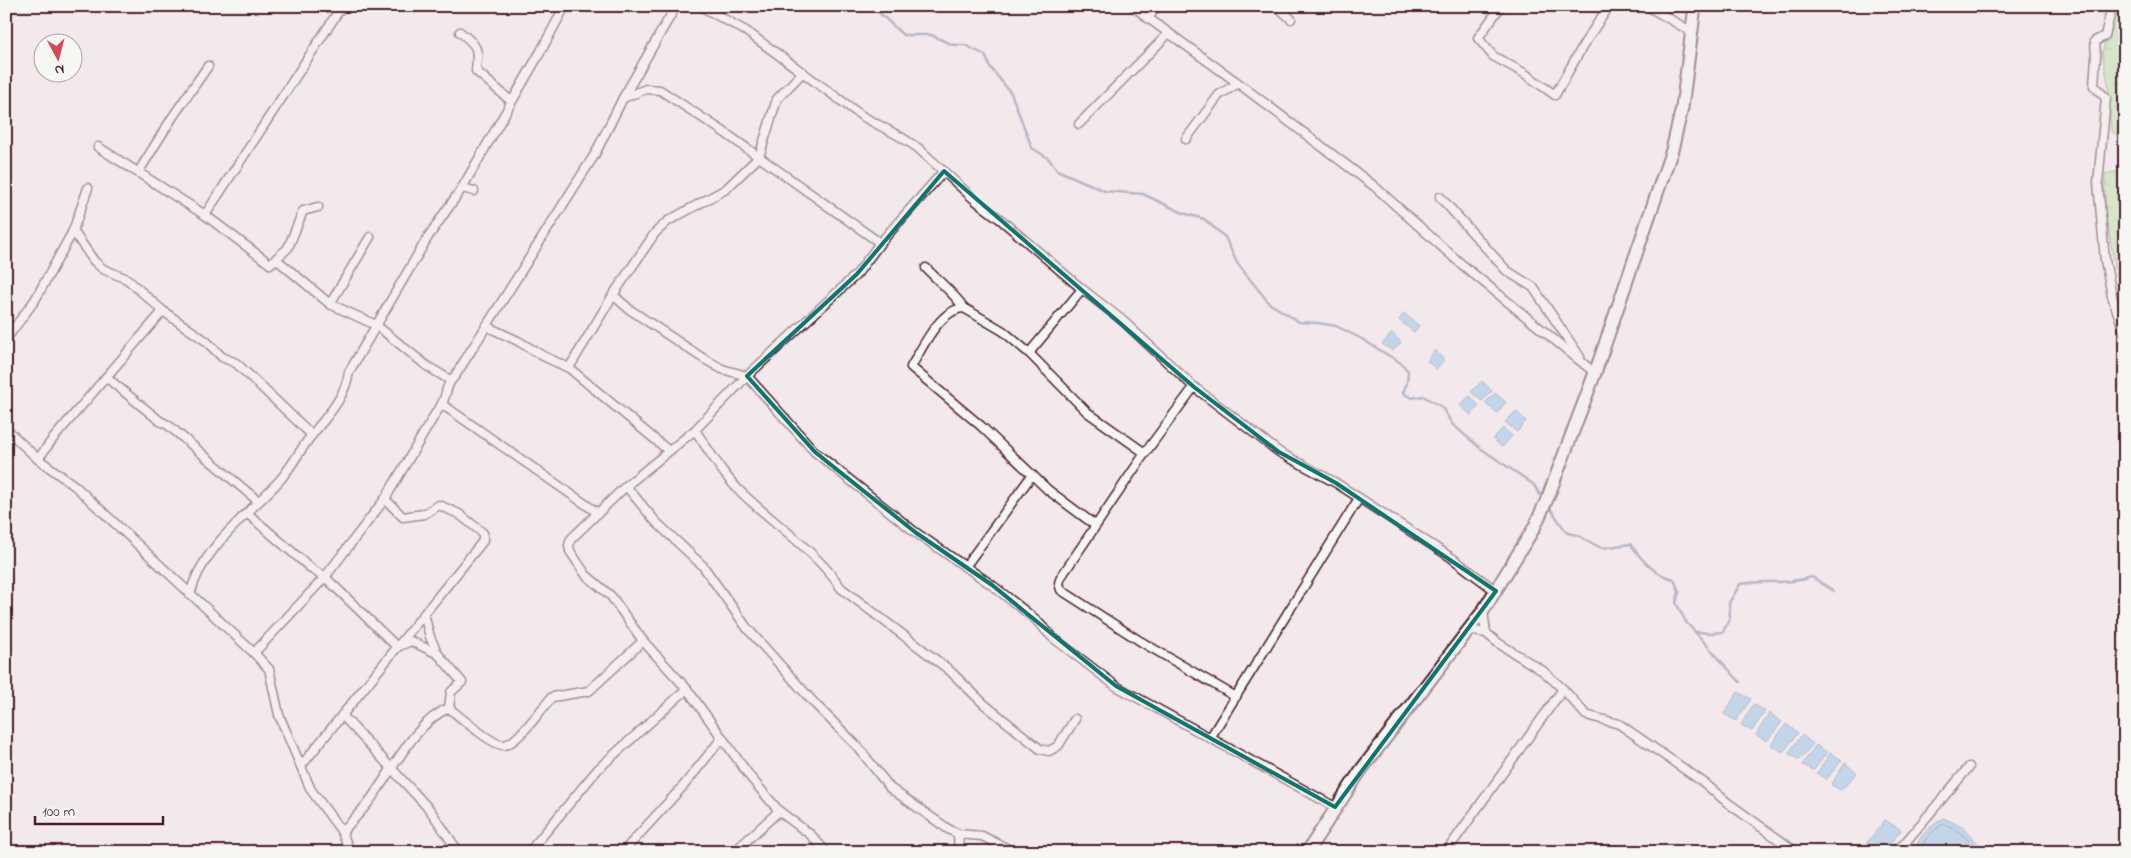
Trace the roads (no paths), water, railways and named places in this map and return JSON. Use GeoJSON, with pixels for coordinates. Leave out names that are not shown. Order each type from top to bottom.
{"type":"FeatureCollection","features":[{"type":"Feature","properties":{"kind":"main road"},"geometry":{"type":"LineString","coordinates":[[1307,852],[1335,807],[1483,611],[1538,520],[1595,373],[1678,129],[1695,6]]}},
{"type":"Feature","properties":{"kind":"street"},"geometry":{"type":"LineString","coordinates":[[206,214],[342,6]]}},
{"type":"Feature","properties":{"kind":"street"},"geometry":{"type":"LineString","coordinates":[[190,595],[193,581],[199,571],[237,520],[247,513],[281,478],[312,435],[334,409],[347,383],[349,372],[428,237],[462,188],[511,101],[542,51],[565,6]]}},
{"type":"Feature","properties":{"kind":"street"},"geometry":{"type":"LineString","coordinates":[[254,653],[325,577],[385,498],[437,411],[443,405],[450,380],[455,376],[595,154],[623,98],[676,6]]}},
{"type":"Feature","properties":{"kind":"street"},"geometry":{"type":"LineString","coordinates":[[700,6],[746,30],[862,116],[902,136],[918,148],[1082,289],[1122,320],[1194,387],[1288,459],[1336,483],[1452,558],[1496,591]]}},
{"type":"Feature","properties":{"kind":"street"},"geometry":{"type":"LineString","coordinates":[[1133,6],[1374,186],[1459,262],[1595,373]]}},
{"type":"Feature","properties":{"kind":"street"},"geometry":{"type":"LineString","coordinates":[[1148,18],[1157,6]]}},
{"type":"Feature","properties":{"kind":"street"},"geometry":{"type":"LineString","coordinates":[[1277,6],[1291,19]]}},
{"type":"Feature","properties":{"kind":"street"},"geometry":{"type":"LineString","coordinates":[[1501,6],[1478,38],[1493,56],[1524,73],[1555,94],[1609,6]]}},
{"type":"Feature","properties":{"kind":"street"},"geometry":{"type":"LineString","coordinates":[[1647,6],[1692,32]]}},
{"type":"Feature","properties":{"kind":"street"},"geometry":{"type":"LineString","coordinates":[[2112,6],[2105,36],[2095,41],[2094,86],[2106,98],[2098,183],[2105,260],[2112,296],[2125,334]]}},
{"type":"Feature","properties":{"kind":"street"},"geometry":{"type":"LineString","coordinates":[[460,32],[478,48],[476,71],[511,101]]}},
{"type":"Feature","properties":{"kind":"street"},"geometry":{"type":"LineString","coordinates":[[1079,124],[1168,34]]}},
{"type":"Feature","properties":{"kind":"street"},"geometry":{"type":"LineString","coordinates":[[139,172],[172,118],[208,66]]}},
{"type":"Feature","properties":{"kind":"street"},"geometry":{"type":"LineString","coordinates":[[569,368],[613,295],[655,234],[668,221],[726,189],[759,157],[777,100],[803,72]]}},
{"type":"Feature","properties":{"kind":"street"},"geometry":{"type":"LineString","coordinates":[[1186,139],[1219,95],[1238,83]]}},
{"type":"Feature","properties":{"kind":"street"},"geometry":{"type":"LineString","coordinates":[[623,98],[646,90],[660,90],[759,157],[880,243]]}},
{"type":"Feature","properties":{"kind":"street"},"geometry":{"type":"LineString","coordinates":[[98,147],[206,214],[270,264],[288,248],[303,211],[318,207]]}},
{"type":"Feature","properties":{"kind":"street"},"geometry":{"type":"LineString","coordinates":[[826,852],[811,835],[779,811],[751,778],[687,689],[643,641],[611,596],[586,575],[570,551],[569,545],[571,539],[626,486],[695,430],[747,376],[857,274],[880,243],[944,171]]}},
{"type":"Feature","properties":{"kind":"street"},"geometry":{"type":"LineString","coordinates":[[6,339],[35,300],[73,231],[88,188]]}},
{"type":"Feature","properties":{"kind":"street"},"geometry":{"type":"LineString","coordinates":[[462,188],[474,191]]}},
{"type":"Feature","properties":{"kind":"street"},"geometry":{"type":"LineString","coordinates":[[1440,198],[1507,271],[1533,286],[1583,363]]}},
{"type":"Feature","properties":{"kind":"street"},"geometry":{"type":"LineString","coordinates":[[73,231],[94,262],[103,269],[127,279],[163,311],[206,341],[222,357],[236,363],[312,435]]}},
{"type":"Feature","properties":{"kind":"street"},"geometry":{"type":"LineString","coordinates":[[330,304],[370,237]]}},
{"type":"Feature","properties":{"kind":"street"},"geometry":{"type":"LineString","coordinates":[[276,259],[330,304],[376,326],[427,366],[450,380]]}},
{"type":"Feature","properties":{"kind":"street"},"geometry":{"type":"LineString","coordinates":[[926,268],[937,280],[953,292],[964,308],[1003,332],[1029,354],[1087,412],[1145,453]]}},
{"type":"Feature","properties":{"kind":"street"},"geometry":{"type":"LineString","coordinates":[[1029,354],[1082,289]]}},
{"type":"Feature","properties":{"kind":"street"},"geometry":{"type":"LineString","coordinates":[[613,295],[629,309],[701,357],[722,369],[747,376],[815,452],[915,532],[1035,619],[1052,637],[1116,686],[1335,807]]}},
{"type":"Feature","properties":{"kind":"street"},"geometry":{"type":"LineString","coordinates":[[964,308],[957,308],[948,313],[928,337],[912,367],[981,426],[1048,490],[1095,525]]}},
{"type":"Feature","properties":{"kind":"street"},"geometry":{"type":"LineString","coordinates":[[38,459],[163,311]]}},
{"type":"Feature","properties":{"kind":"street"},"geometry":{"type":"LineString","coordinates":[[486,326],[569,368],[669,451]]}},
{"type":"Feature","properties":{"kind":"street"},"geometry":{"type":"LineString","coordinates":[[106,377],[160,421],[168,425],[258,501]]}},
{"type":"Feature","properties":{"kind":"street"},"geometry":{"type":"LineString","coordinates":[[1194,387],[1095,525],[1058,583],[1060,590],[1236,697]]}},
{"type":"Feature","properties":{"kind":"street"},"geometry":{"type":"LineString","coordinates":[[443,405],[598,513]]}},
{"type":"Feature","properties":{"kind":"street"},"geometry":{"type":"LineString","coordinates":[[6,429],[38,459],[75,486],[269,669],[279,715],[311,790],[342,832],[350,852]]}},
{"type":"Feature","properties":{"kind":"street"},"geometry":{"type":"LineString","coordinates":[[695,430],[731,483],[816,559],[841,588],[948,669],[984,704],[1040,749],[1049,751],[1058,746],[1075,719]]}},
{"type":"Feature","properties":{"kind":"street"},"geometry":{"type":"LineString","coordinates":[[965,567],[1032,475]]}},
{"type":"Feature","properties":{"kind":"street"},"geometry":{"type":"LineString","coordinates":[[626,486],[656,522],[703,566],[747,628],[814,704],[858,747],[890,788],[902,799],[958,834],[982,836],[1014,852]]}},
{"type":"Feature","properties":{"kind":"street"},"geometry":{"type":"LineString","coordinates":[[301,766],[483,541],[483,533],[459,514],[439,505],[424,514],[403,517],[385,498]]}},
{"type":"Feature","properties":{"kind":"street"},"geometry":{"type":"LineString","coordinates":[[1210,738],[1359,498]]}},
{"type":"Feature","properties":{"kind":"street"},"geometry":{"type":"LineString","coordinates":[[247,513],[313,570],[325,577],[397,647]]}},
{"type":"Feature","properties":{"kind":"street"},"geometry":{"type":"LineString","coordinates":[[1483,611],[1486,633]]}},
{"type":"Feature","properties":{"kind":"street"},"geometry":{"type":"LineString","coordinates":[[342,832],[368,803],[390,768],[418,733],[437,715],[449,708],[452,692],[462,682],[438,654],[430,637],[424,614]]}},
{"type":"Feature","properties":{"kind":"street"},"geometry":{"type":"LineString","coordinates":[[1468,630],[1486,633],[1498,644],[1542,671],[1563,689],[1586,715],[1619,724],[1703,782],[1728,804],[1796,852]]}},
{"type":"Feature","properties":{"kind":"street"},"geometry":{"type":"LineString","coordinates":[[397,647],[411,641],[438,654]]}},
{"type":"Feature","properties":{"kind":"street"},"geometry":{"type":"LineString","coordinates":[[449,708],[493,742],[502,745],[509,744],[552,697],[589,691],[643,641]]}},
{"type":"Feature","properties":{"kind":"street"},"geometry":{"type":"LineString","coordinates":[[529,852],[598,769],[687,689]]}},
{"type":"Feature","properties":{"kind":"street"},"geometry":{"type":"LineString","coordinates":[[1446,852],[1563,689]]}},
{"type":"Feature","properties":{"kind":"street"},"geometry":{"type":"LineString","coordinates":[[342,715],[430,810],[456,848],[452,852]]}},
{"type":"Feature","properties":{"kind":"street"},"geometry":{"type":"LineString","coordinates":[[623,852],[685,784],[722,738]]}},
{"type":"Feature","properties":{"kind":"street"},"geometry":{"type":"LineString","coordinates":[[1893,852],[1904,844],[1969,767]]}},
{"type":"Feature","properties":{"kind":"street"},"geometry":{"type":"LineString","coordinates":[[734,852],[779,811]]}},
{"type":"Feature","properties":{"kind":"street"},"geometry":{"type":"LineString","coordinates":[[958,834],[959,852]]}},
{"type":"Feature","properties":{"kind":"water"},"geometry":{"type":"Polygon","coordinates":[[[1404,313],[1419,326],[1414,332],[1399,320],[1404,313]]]}},
{"type":"Feature","properties":{"kind":"water"},"geometry":{"type":"Polygon","coordinates":[[[1392,333],[1401,342],[1393,351],[1382,344],[1392,333]]]}},
{"type":"Feature","properties":{"kind":"water"},"geometry":{"type":"Polygon","coordinates":[[[1435,350],[1444,360],[1436,369],[1427,361],[1435,350]]]}},
{"type":"Feature","properties":{"kind":"water"},"geometry":{"type":"Polygon","coordinates":[[[1482,381],[1492,391],[1482,401],[1471,392],[1482,381]]]}},
{"type":"Feature","properties":{"kind":"water"},"geometry":{"type":"Polygon","coordinates":[[[1495,393],[1506,402],[1497,413],[1485,403],[1495,393]]]}},
{"type":"Feature","properties":{"kind":"water"},"geometry":{"type":"Polygon","coordinates":[[[1470,396],[1479,406],[1471,415],[1460,405],[1470,396]]]}},
{"type":"Feature","properties":{"kind":"water"},"geometry":{"type":"Polygon","coordinates":[[[1516,411],[1526,421],[1517,432],[1505,422],[1516,411]]]}},
{"type":"Feature","properties":{"kind":"water"},"geometry":{"type":"Polygon","coordinates":[[[1503,428],[1512,436],[1502,447],[1493,439],[1503,428]]]}},
{"type":"Feature","properties":{"kind":"water"},"geometry":{"type":"Polygon","coordinates":[[[1738,692],[1751,699],[1736,721],[1724,714],[1738,692]]]}},
{"type":"Feature","properties":{"kind":"water"},"geometry":{"type":"Polygon","coordinates":[[[1753,704],[1765,711],[1752,731],[1741,725],[1753,704]]]}},
{"type":"Feature","properties":{"kind":"water"},"geometry":{"type":"Polygon","coordinates":[[[1769,713],[1782,722],[1767,741],[1756,735],[1769,713]]]}},
{"type":"Feature","properties":{"kind":"water"},"geometry":{"type":"Polygon","coordinates":[[[1786,724],[1798,733],[1783,752],[1771,745],[1786,724]]]}},
{"type":"Feature","properties":{"kind":"water"},"geometry":{"type":"Polygon","coordinates":[[[1802,735],[1813,744],[1799,760],[1788,753],[1802,735]]]}},
{"type":"Feature","properties":{"kind":"water"},"geometry":{"type":"Polygon","coordinates":[[[1816,745],[1827,752],[1814,770],[1802,765],[1816,745]]]}},
{"type":"Feature","properties":{"kind":"water"},"geometry":{"type":"Polygon","coordinates":[[[1830,753],[1842,760],[1826,780],[1817,773],[1830,753]]]}},
{"type":"Feature","properties":{"kind":"water"},"geometry":{"type":"Polygon","coordinates":[[[1845,763],[1857,773],[1841,790],[1831,785],[1845,763]]]}},
{"type":"Feature","properties":{"kind":"water"},"geometry":{"type":"Polygon","coordinates":[[[1943,818],[1963,827],[1981,847],[1978,852],[1961,852],[1945,845],[1944,852],[1916,852],[1922,836],[1943,818]]]}},
{"type":"Feature","properties":{"kind":"water"},"geometry":{"type":"Polygon","coordinates":[[[1885,820],[1901,830],[1885,850],[1866,844],[1885,820]]]}},
{"type":"Feature","properties":{"kind":"waterway"},"geometry":{"type":"LineString","coordinates":[[872,6],[903,35],[931,35],[953,45],[965,45],[985,55],[990,67],[1011,93],[1032,148],[1048,158],[1057,170],[1105,191],[1143,194],[1183,213],[1204,219],[1225,237],[1237,263],[1269,303],[1299,322],[1336,326],[1401,363],[1408,371],[1407,383],[1403,393],[1412,398],[1423,396],[1442,407],[1452,424],[1480,448],[1533,484],[1543,499]]}},
{"type":"Feature","properties":{"kind":"waterway"},"geometry":{"type":"LineString","coordinates":[[1548,505],[1567,533],[1577,535],[1601,548],[1631,544],[1649,566],[1660,574],[1674,579],[1679,592],[1676,603],[1686,622],[1740,682]]}},
{"type":"Feature","properties":{"kind":"waterway"},"geometry":{"type":"LineString","coordinates":[[1696,632],[1723,632],[1730,618],[1729,603],[1740,584],[1785,582],[1812,577],[1834,591]]}}]}
